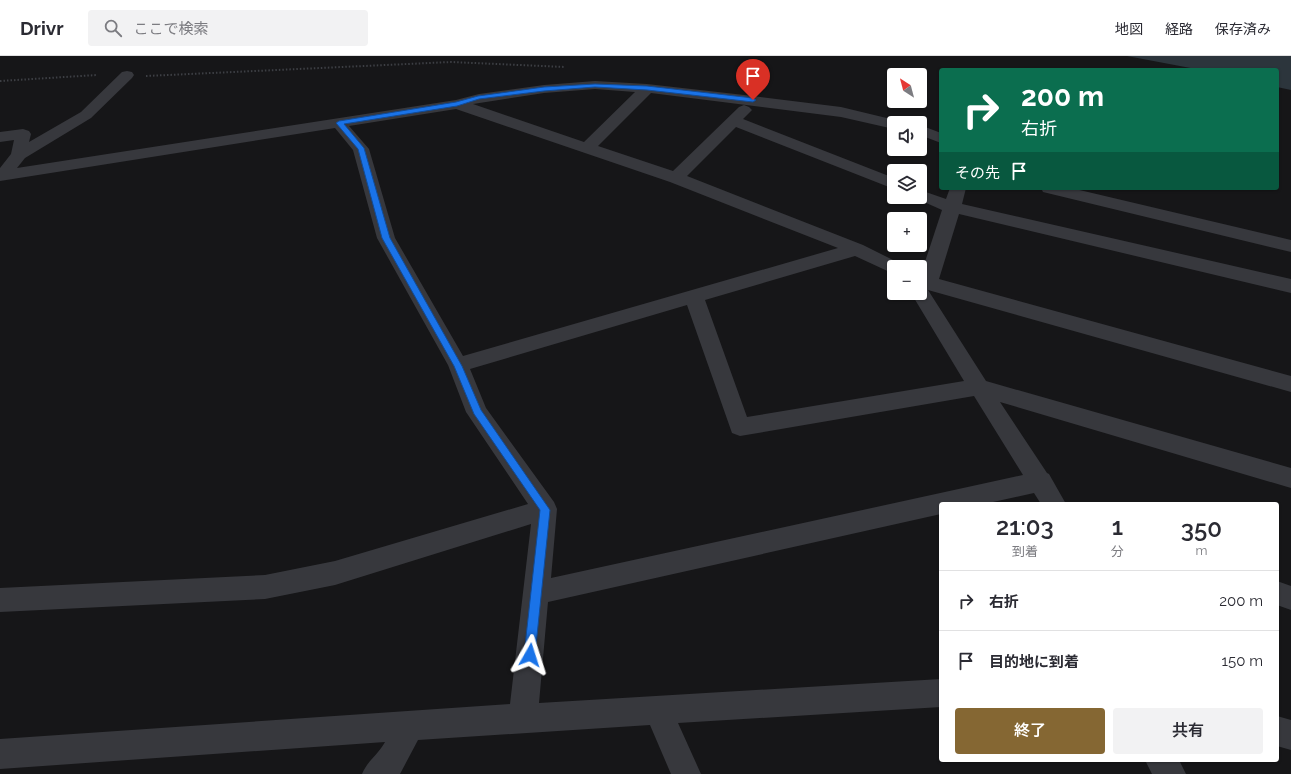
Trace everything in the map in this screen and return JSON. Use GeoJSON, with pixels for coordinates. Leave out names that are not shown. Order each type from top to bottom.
{"type":"FeatureCollection","features":[{"type":"Feature","properties":{"kind":"street"},"geometry":{"type":"LineString","coordinates":[[1,176],[19,155],[86,115],[127,75]]}},
{"type":"Feature","properties":{"kind":"street"},"geometry":{"type":"LineString","coordinates":[[1,176],[457,104],[478,98],[544,89],[595,86],[647,88],[840,112],[887,122]]}},
{"type":"Feature","properties":{"kind":"street"},"geometry":{"type":"LineString","coordinates":[[587,148],[647,88]]}},
{"type":"Feature","properties":{"kind":"street"},"geometry":{"type":"LineString","coordinates":[[676,178],[734,121],[753,100]]}},
{"type":"Feature","properties":{"kind":"street"},"geometry":{"type":"LineString","coordinates":[[457,104],[676,178],[857,249],[887,264]]}},
{"type":"Feature","properties":{"kind":"street"},"geometry":{"type":"LineString","coordinates":[[734,121],[887,181]]}},
{"type":"Feature","properties":{"kind":"street"},"geometry":{"type":"LineString","coordinates":[[339,123],[361,148],[386,238],[458,366],[477,412],[545,510],[523,718]]}},
{"type":"Feature","properties":{"kind":"street"},"geometry":{"type":"LineString","coordinates":[[927,133],[939,137]]}},
{"type":"Feature","properties":{"kind":"street"},"geometry":{"type":"LineString","coordinates":[[0,137],[23,134],[19,155]]}},
{"type":"Feature","properties":{"kind":"street"},"geometry":{"type":"LineString","coordinates":[[927,274],[957,190]]}},
{"type":"Feature","properties":{"kind":"street"},"geometry":{"type":"LineString","coordinates":[[1057,190],[1291,246]]}},
{"type":"Feature","properties":{"kind":"street"},"geometry":{"type":"LineString","coordinates":[[927,198],[952,207],[1291,286]]}},
{"type":"Feature","properties":{"kind":"street"},"geometry":{"type":"LineString","coordinates":[[458,366],[857,249]]}},
{"type":"Feature","properties":{"kind":"street"},"geometry":{"type":"LineString","coordinates":[[927,286],[1291,384]]}},
{"type":"Feature","properties":{"kind":"street"},"geometry":{"type":"LineString","coordinates":[[927,292],[979,387],[1041,481],[1053,502]]}},
{"type":"Feature","properties":{"kind":"street"},"geometry":{"type":"LineString","coordinates":[[694,296],[740,427],[979,387],[1291,478]]}},
{"type":"Feature","properties":{"kind":"street"},"geometry":{"type":"LineString","coordinates":[[946,502],[1041,481]]}},
{"type":"Feature","properties":{"kind":"street"},"geometry":{"type":"LineString","coordinates":[[536,593],[939,504]]}},
{"type":"Feature","properties":{"kind":"street"},"geometry":{"type":"LineString","coordinates":[[0,600],[265,588],[335,573],[545,510]]}},
{"type":"Feature","properties":{"kind":"street"},"geometry":{"type":"LineString","coordinates":[[1279,594],[1291,598]]}},
{"type":"Feature","properties":{"kind":"street"},"geometry":{"type":"LineString","coordinates":[[0,754],[523,718],[939,693]]}},
{"type":"Feature","properties":{"kind":"street"},"geometry":{"type":"LineString","coordinates":[[658,710],[686,774]]}},
{"type":"Feature","properties":{"kind":"street"},"geometry":{"type":"LineString","coordinates":[[377,774],[390,763],[410,726]]}},
{"type":"Feature","properties":{"kind":"street"},"geometry":{"type":"LineString","coordinates":[[1279,732],[1291,735]]}},
{"type":"Feature","properties":{"kind":"street"},"geometry":{"type":"LineString","coordinates":[[1162,762],[1171,774]]}},
{"type":"Feature","properties":{"kind":"path"},"geometry":{"type":"LineString","coordinates":[[0,81],[81,75],[141,76],[451,62],[565,67]]}},
{"type":"Feature","properties":{"kind":"shaded area"},"geometry":{"type":"Polygon","coordinates":[[[1127,56],[1291,56],[1291,90],[1279,87],[1279,68],[1190,68],[1127,56]]]}},
{"type":"Feature","properties":{"kind":"route"},"geometry":{"type":"LineString","coordinates":[[530,655],[545,510],[477,412],[458,366],[386,238],[361,148],[339,123],[457,104],[478,98],[544,89],[595,86],[647,88],[753,100]]}}]}
